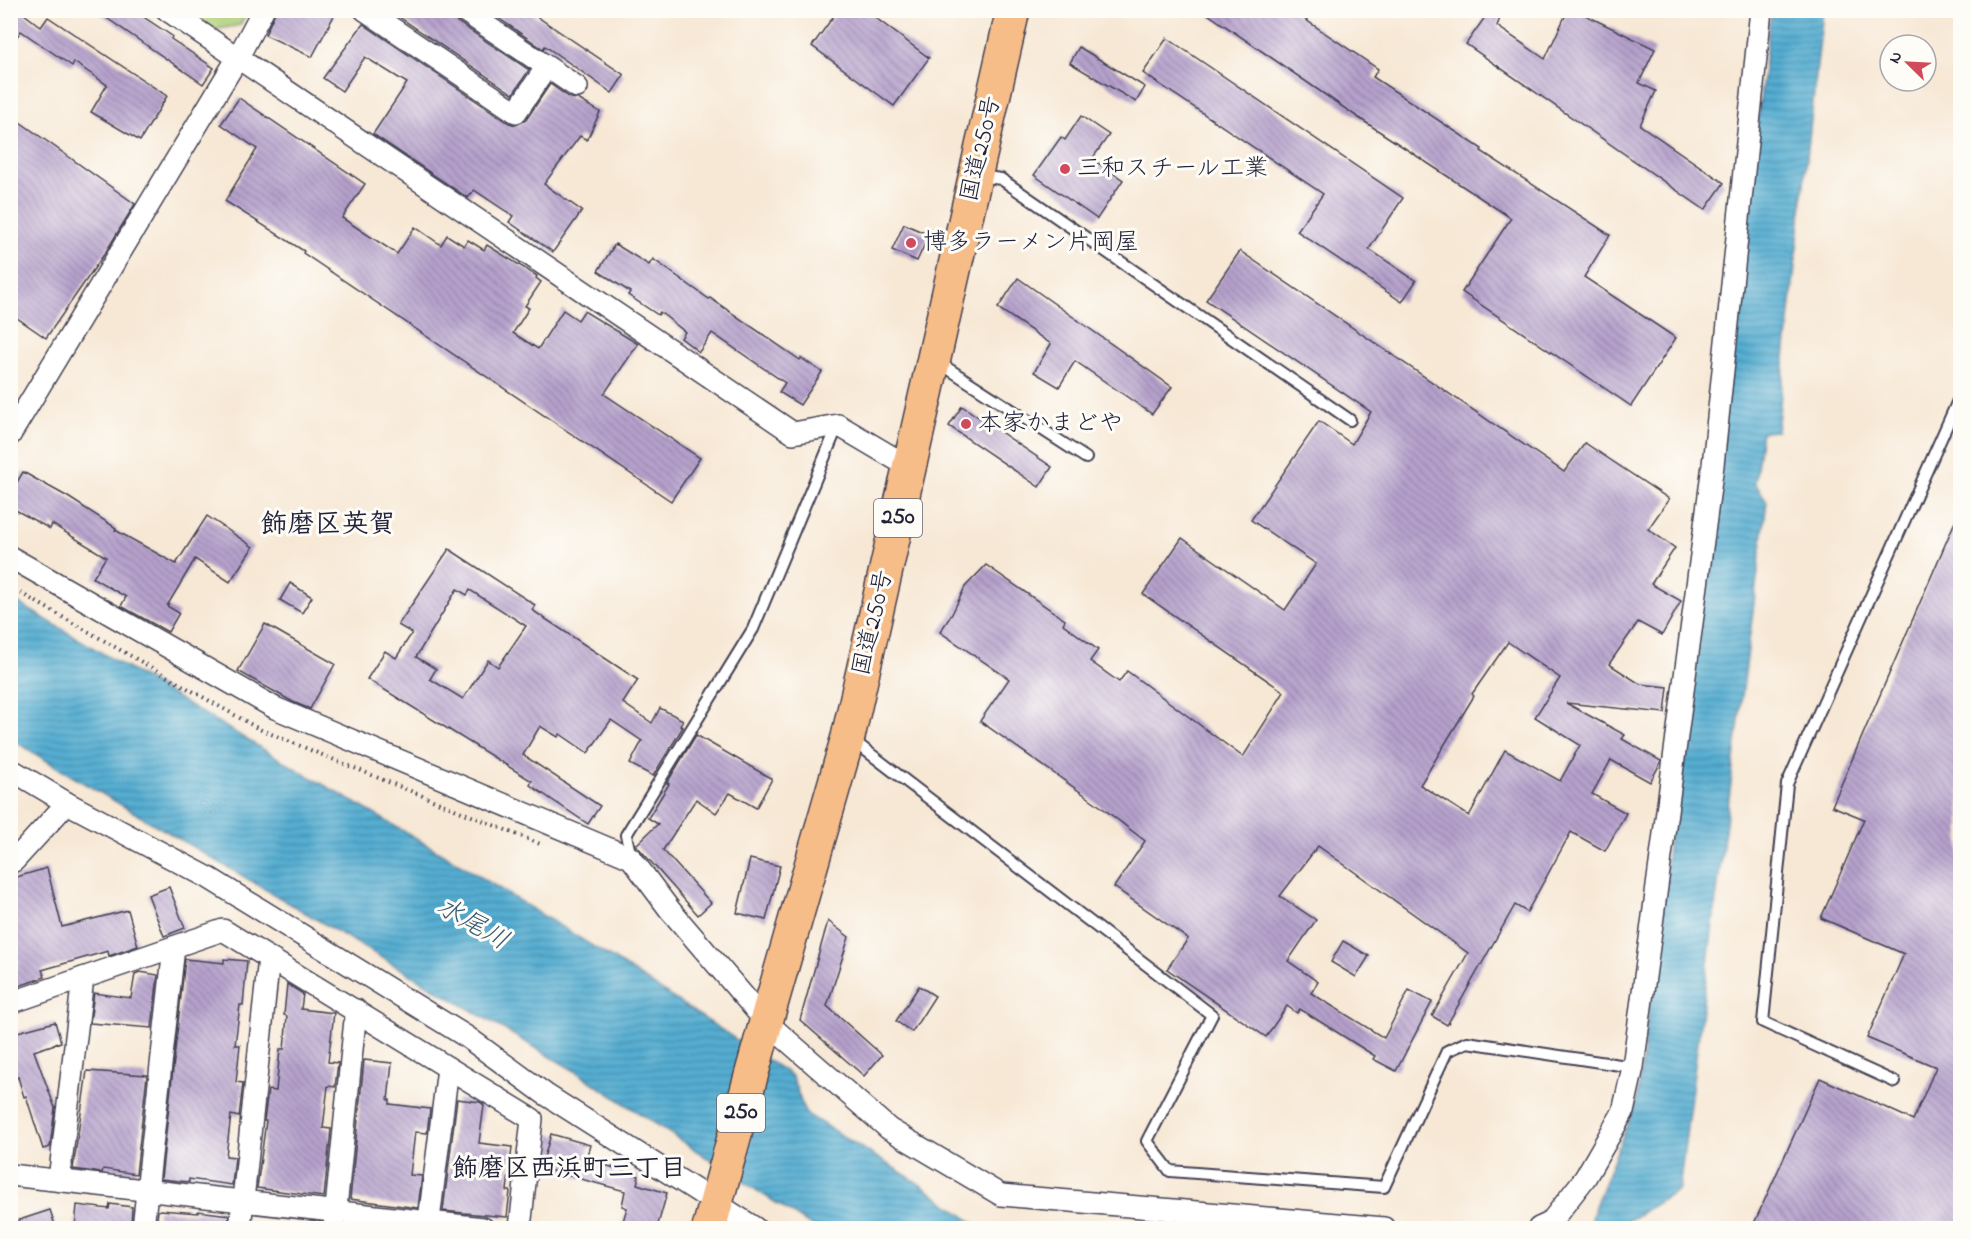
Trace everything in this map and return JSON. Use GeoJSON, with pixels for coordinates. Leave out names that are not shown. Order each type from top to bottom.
{"type":"FeatureCollection","features":[{"type":"Feature","properties":{"kind":"highway","name":"国道250号"},"geometry":{"type":"LineString","coordinates":[[713,1216],[848,737],[1013,10]]}},
{"type":"Feature","properties":{"kind":"street"},"geometry":{"type":"LineString","coordinates":[[167,10],[793,433],[838,424],[909,467]]}},
{"type":"Feature","properties":{"kind":"street"},"geometry":{"type":"LineString","coordinates":[[10,435],[237,58],[262,10]]}},
{"type":"Feature","properties":{"kind":"street"},"geometry":{"type":"LineString","coordinates":[[365,10],[516,112],[546,68]]}},
{"type":"Feature","properties":{"kind":"street"},"geometry":{"type":"LineString","coordinates":[[463,10],[577,87]]}},
{"type":"Feature","properties":{"kind":"street"},"geometry":{"type":"LineString","coordinates":[[1539,1228],[1550,1223],[1591,1168],[1623,1112],[1633,1067],[1713,465],[1761,10]]}},
{"type":"Feature","properties":{"kind":"street"},"geometry":{"type":"LineString","coordinates":[[10,557],[275,708],[631,858],[670,910],[766,1022],[889,1128],[1001,1195],[1384,1228]]}},
{"type":"Feature","properties":{"kind":"street"},"geometry":{"type":"LineString","coordinates":[[10,769],[67,803],[208,878],[467,1037],[713,1216],[755,1228]]}},
{"type":"Feature","properties":{"kind":"street"},"geometry":{"type":"LineString","coordinates":[[10,862],[14,861],[67,803]]}},
{"type":"Feature","properties":{"kind":"street"},"geometry":{"type":"LineString","coordinates":[[10,1003],[223,930],[532,1119],[520,1228]]}},
{"type":"Feature","properties":{"kind":"street"},"geometry":{"type":"LineString","coordinates":[[143,1228],[174,946]]}},
{"type":"Feature","properties":{"kind":"street"},"geometry":{"type":"LineString","coordinates":[[240,1228],[269,958]]}},
{"type":"Feature","properties":{"kind":"street"},"geometry":{"type":"LineString","coordinates":[[59,1180],[82,978]]}},
{"type":"Feature","properties":{"kind":"street"},"geometry":{"type":"LineString","coordinates":[[335,1220],[356,1010]]}},
{"type":"Feature","properties":{"kind":"street"},"geometry":{"type":"LineString","coordinates":[[428,1226],[448,1068]]}},
{"type":"Feature","properties":{"kind":"street"},"geometry":{"type":"LineString","coordinates":[[10,1175],[242,1201],[335,1220],[483,1228]]}},
{"type":"Feature","properties":{"kind":"lane"},"geometry":{"type":"LineString","coordinates":[[976,175],[1001,179],[1350,420]]}},
{"type":"Feature","properties":{"kind":"lane"},"geometry":{"type":"LineString","coordinates":[[934,359],[1086,458]]}},
{"type":"Feature","properties":{"kind":"lane"},"geometry":{"type":"LineString","coordinates":[[1895,1082],[1763,1022],[1787,784],[1960,396]]}},
{"type":"Feature","properties":{"kind":"lane"},"geometry":{"type":"LineString","coordinates":[[631,858],[626,835],[753,629],[838,424]]}},
{"type":"Feature","properties":{"kind":"lane"},"geometry":{"type":"LineString","coordinates":[[848,737],[1212,1015],[1147,1141],[1170,1170],[1384,1187],[1447,1051],[1467,1042],[1633,1067]]}},
{"type":"Feature","properties":{"kind":"green space"},"geometry":{"type":"Polygon","coordinates":[[[184,11],[248,11],[240,25],[214,30],[184,11]]]}},
{"type":"Feature","properties":{"kind":"water"},"geometry":{"type":"Polygon","coordinates":[[[1771,11],[1823,11],[1777,431],[1762,432],[1755,483],[1767,501],[1679,1190],[1616,1228],[1590,1228],[1595,1206],[1637,1100],[1771,11]]]}},
{"type":"Feature","properties":{"kind":"water","name":"水尾川"},"geometry":{"type":"Polygon","coordinates":[[[10,598],[455,861],[615,960],[792,1076],[805,1113],[915,1181],[981,1228],[814,1228],[575,1071],[11,739],[10,598]]]}},
{"type":"Feature","properties":{"kind":"building"},"geometry":{"type":"Polygon","coordinates":[[[10,10],[19,10],[41,27],[48,17],[167,96],[140,141],[91,112],[107,85],[74,62],[72,66],[21,31],[10,46],[10,10]]]}},
{"type":"Feature","properties":{"kind":"building"},"geometry":{"type":"Polygon","coordinates":[[[95,10],[133,10],[214,68],[203,84],[95,10]]]}},
{"type":"Feature","properties":{"kind":"building"},"geometry":{"type":"Polygon","coordinates":[[[276,10],[337,10],[312,57],[265,35],[276,10]]]}},
{"type":"Feature","properties":{"kind":"building"},"geometry":{"type":"Polygon","coordinates":[[[389,10],[450,10],[456,21],[529,70],[513,94],[389,10]]]}},
{"type":"Feature","properties":{"kind":"building"},"geometry":{"type":"Polygon","coordinates":[[[487,10],[527,10],[624,75],[612,93],[545,46],[543,49],[487,10]]]}},
{"type":"Feature","properties":{"kind":"building"},"geometry":{"type":"Polygon","coordinates":[[[838,10],[865,10],[929,58],[894,106],[812,46],[838,10]]]}},
{"type":"Feature","properties":{"kind":"building"},"geometry":{"type":"Polygon","coordinates":[[[1202,10],[1291,10],[1378,69],[1373,77],[1610,235],[1584,277],[1676,338],[1631,406],[1462,292],[1511,218],[1356,116],[1202,10]]]}},
{"type":"Feature","properties":{"kind":"building"},"geometry":{"type":"Polygon","coordinates":[[[1490,10],[1503,10],[1497,26],[1545,59],[1568,10],[1575,10],[1655,49],[1639,83],[1656,91],[1640,125],[1724,183],[1705,210],[1466,44],[1490,10]]]}},
{"type":"Feature","properties":{"kind":"building"},"geometry":{"type":"Polygon","coordinates":[[[363,24],[509,123],[516,125],[526,120],[550,84],[570,98],[578,99],[600,112],[587,140],[580,136],[544,184],[582,211],[553,252],[509,222],[513,216],[474,190],[468,198],[373,134],[407,83],[365,57],[342,91],[323,78],[363,24]]]}},
{"type":"Feature","properties":{"kind":"building"},"geometry":{"type":"Polygon","coordinates":[[[1167,38],[1403,198],[1369,249],[1416,281],[1402,302],[1297,231],[1323,194],[1143,73],[1167,38]]]}},
{"type":"Feature","properties":{"kind":"building"},"geometry":{"type":"Polygon","coordinates":[[[1079,47],[1145,87],[1136,102],[1070,63],[1079,47]]]}},
{"type":"Feature","properties":{"kind":"building"},"geometry":{"type":"Polygon","coordinates":[[[239,98],[365,184],[342,218],[397,254],[415,227],[441,245],[447,235],[464,246],[468,240],[484,250],[487,245],[537,276],[536,278],[541,282],[525,306],[529,308],[513,333],[538,349],[563,310],[578,320],[584,311],[638,344],[604,394],[700,458],[671,501],[303,253],[304,251],[225,201],[257,149],[221,124],[239,98]]]}},
{"type":"Feature","properties":{"kind":"building"},"geometry":{"type":"Polygon","coordinates":[[[10,115],[135,204],[107,250],[46,338],[10,313],[10,115]]]}},
{"type":"Feature","properties":{"kind":"building"},"geometry":{"type":"Polygon","coordinates":[[[1081,116],[1109,135],[1092,159],[1123,180],[1097,219],[1034,175],[1061,137],[1065,140],[1081,116]]]}},
{"type":"Feature","properties":{"kind":"building","name":"博多ラーメン片岡屋"},"geometry":{"type":"Polygon","coordinates":[[[904,224],[929,235],[917,261],[892,250],[904,224]]]}},
{"type":"Feature","properties":{"kind":"building"},"geometry":{"type":"Polygon","coordinates":[[[615,244],[649,265],[653,259],[800,360],[801,358],[822,372],[800,405],[779,392],[785,383],[712,333],[699,352],[681,338],[685,332],[660,312],[658,315],[628,295],[630,292],[598,271],[615,244]]]}},
{"type":"Feature","properties":{"kind":"building"},"geometry":{"type":"Polygon","coordinates":[[[1240,251],[1564,472],[1585,443],[1669,499],[1648,529],[1675,548],[1651,584],[1681,601],[1662,635],[1638,622],[1609,664],[1640,684],[1668,687],[1665,713],[1566,703],[1625,735],[1622,739],[1661,761],[1660,764],[1650,782],[1611,760],[1592,794],[1626,813],[1605,851],[1571,832],[1527,912],[1515,905],[1447,1025],[1432,1016],[1468,953],[1318,846],[1280,896],[1316,920],[1288,961],[1318,982],[1311,993],[1384,1038],[1409,990],[1432,1002],[1396,1071],[1373,1059],[1375,1056],[1300,1009],[1297,1013],[1287,1006],[1266,1037],[1167,969],[1188,939],[1114,887],[1145,841],[1096,803],[980,721],[1009,679],[940,632],[965,587],[986,565],[1065,620],[1063,624],[1098,650],[1090,661],[1119,682],[1127,671],[1243,757],[1284,692],[1143,594],[1182,538],[1285,610],[1316,564],[1251,520],[1319,421],[1352,444],[1371,412],[1206,300],[1240,251]],[[1508,642],[1472,694],[1474,696],[1420,785],[1469,816],[1505,750],[1560,781],[1580,745],[1535,717],[1560,678],[1508,642]]]}},
{"type":"Feature","properties":{"kind":"building"},"geometry":{"type":"Polygon","coordinates":[[[1018,278],[1172,387],[1152,414],[1075,361],[1059,387],[1034,372],[1051,344],[998,308],[1018,278]]]}},
{"type":"Feature","properties":{"kind":"building"},"geometry":{"type":"Polygon","coordinates":[[[962,406],[1052,467],[1039,487],[949,426],[962,406]]]}},
{"type":"Feature","properties":{"kind":"building"},"geometry":{"type":"Polygon","coordinates":[[[23,472],[68,497],[116,528],[115,530],[176,564],[207,516],[253,547],[230,582],[195,559],[167,606],[179,613],[168,632],[121,606],[126,597],[93,578],[106,557],[52,524],[50,529],[10,507],[10,494],[23,472]]]}},
{"type":"Feature","properties":{"kind":"building"},"geometry":{"type":"Polygon","coordinates":[[[1960,510],[1960,1228],[1752,1228],[1820,1078],[1913,1120],[1936,1067],[1867,1038],[1904,954],[1821,918],[1864,819],[1832,806],[1960,510]]]}},
{"type":"Feature","properties":{"kind":"building"},"geometry":{"type":"Polygon","coordinates":[[[449,549],[535,605],[532,610],[638,680],[623,703],[652,723],[660,708],[683,720],[680,726],[683,727],[653,776],[630,764],[642,741],[611,720],[588,753],[560,734],[558,737],[540,726],[523,755],[600,806],[588,824],[530,785],[532,781],[367,679],[385,651],[396,658],[412,633],[398,625],[449,549]],[[457,589],[416,657],[436,669],[430,679],[463,699],[488,660],[498,667],[526,626],[470,590],[467,595],[457,589]]]}},
{"type":"Feature","properties":{"kind":"building"},"geometry":{"type":"Polygon","coordinates":[[[290,583],[312,597],[302,613],[280,600],[290,583]]]}},
{"type":"Feature","properties":{"kind":"building"},"geometry":{"type":"Polygon","coordinates":[[[265,624],[335,664],[310,709],[238,671],[265,624]]]}},
{"type":"Feature","properties":{"kind":"building"},"geometry":{"type":"Polygon","coordinates":[[[696,735],[772,779],[756,808],[730,793],[716,813],[696,799],[663,850],[711,903],[698,915],[636,845],[658,824],[648,818],[696,735]]]}},
{"type":"Feature","properties":{"kind":"building"},"geometry":{"type":"Polygon","coordinates":[[[750,859],[780,866],[766,920],[737,913],[750,859]]]}},
{"type":"Feature","properties":{"kind":"building"},"geometry":{"type":"Polygon","coordinates":[[[47,868],[62,927],[128,910],[138,946],[109,956],[108,951],[42,970],[45,977],[10,989],[10,968],[19,965],[10,935],[10,913],[16,911],[10,896],[10,879],[47,868]]]}},
{"type":"Feature","properties":{"kind":"building"},"geometry":{"type":"Polygon","coordinates":[[[169,887],[185,928],[164,936],[148,895],[169,887]]]}},
{"type":"Feature","properties":{"kind":"building"},"geometry":{"type":"Polygon","coordinates":[[[828,921],[849,937],[827,1006],[882,1055],[864,1076],[800,1020],[828,921]]]}},
{"type":"Feature","properties":{"kind":"building"},"geometry":{"type":"Polygon","coordinates":[[[1343,941],[1369,956],[1356,977],[1331,962],[1343,941]]]}},
{"type":"Feature","properties":{"kind":"building"},"geometry":{"type":"Polygon","coordinates":[[[185,959],[224,963],[224,959],[247,961],[243,1005],[240,1005],[235,1045],[240,1045],[236,1082],[243,1083],[239,1117],[231,1115],[226,1156],[235,1157],[232,1185],[189,1179],[189,1182],[161,1179],[185,959]]]}},
{"type":"Feature","properties":{"kind":"building"},"geometry":{"type":"Polygon","coordinates":[[[140,972],[158,975],[152,1028],[90,1023],[94,993],[131,998],[135,974],[140,972]]]}},
{"type":"Feature","properties":{"kind":"building"},"geometry":{"type":"Polygon","coordinates":[[[287,984],[303,994],[301,1009],[334,1013],[328,1062],[338,1063],[335,1087],[328,1086],[323,1128],[331,1129],[324,1197],[257,1188],[268,1090],[276,1091],[280,1049],[284,1049],[287,984]]]}},
{"type":"Feature","properties":{"kind":"building"},"geometry":{"type":"Polygon","coordinates":[[[919,986],[935,996],[912,1032],[896,1021],[919,986]]]}},
{"type":"Feature","properties":{"kind":"building"},"geometry":{"type":"Polygon","coordinates":[[[55,1022],[61,1042],[34,1051],[55,1108],[50,1147],[43,1149],[18,1077],[10,1080],[10,1034],[55,1022]]]}},
{"type":"Feature","properties":{"kind":"building"},"geometry":{"type":"Polygon","coordinates":[[[364,1060],[392,1063],[388,1100],[390,1104],[430,1109],[427,1133],[415,1132],[410,1175],[422,1176],[418,1208],[350,1199],[364,1060]]]}},
{"type":"Feature","properties":{"kind":"building"},"geometry":{"type":"Polygon","coordinates":[[[87,1071],[147,1075],[136,1174],[103,1169],[102,1173],[73,1169],[87,1071]]]}},
{"type":"Feature","properties":{"kind":"building"},"geometry":{"type":"Polygon","coordinates":[[[457,1099],[480,1102],[484,1105],[479,1143],[512,1147],[507,1191],[510,1191],[507,1217],[443,1211],[457,1099]]]}},
{"type":"Feature","properties":{"kind":"building"},"geometry":{"type":"Polygon","coordinates":[[[551,1134],[590,1145],[586,1159],[639,1176],[637,1184],[667,1193],[657,1228],[621,1228],[627,1208],[622,1206],[625,1191],[541,1168],[551,1134]]]}},
{"type":"Feature","properties":{"kind":"building"},"geometry":{"type":"Polygon","coordinates":[[[110,1204],[132,1207],[131,1228],[75,1228],[77,1205],[109,1209],[110,1204]]]}},
{"type":"Feature","properties":{"kind":"building"},"geometry":{"type":"Polygon","coordinates":[[[50,1210],[56,1228],[10,1228],[10,1223],[50,1210]]]}},
{"type":"Feature","properties":{"kind":"building"},"geometry":{"type":"Polygon","coordinates":[[[160,1210],[229,1215],[228,1228],[156,1228],[160,1210]]]}},
{"type":"Feature","properties":{"kind":"place","name":"三和スチール工業"},"geometry":{"type":"Point","coordinates":[1065,169]}},
{"type":"Feature","properties":{"kind":"place","name":"博多ラーメン片岡屋"},"geometry":{"type":"Point","coordinates":[911,243]}},
{"type":"Feature","properties":{"kind":"place","name":"本家かまどや"},"geometry":{"type":"Point","coordinates":[966,424]}},
{"type":"Feature","properties":{"kind":"district","name":"飾磨区英賀"},"geometry":{"type":"Point","coordinates":[328,525]}},
{"type":"Feature","properties":{"kind":"district","name":"飾磨区西浜町三丁目"},"geometry":{"type":"Point","coordinates":[569,1170]}}]}
